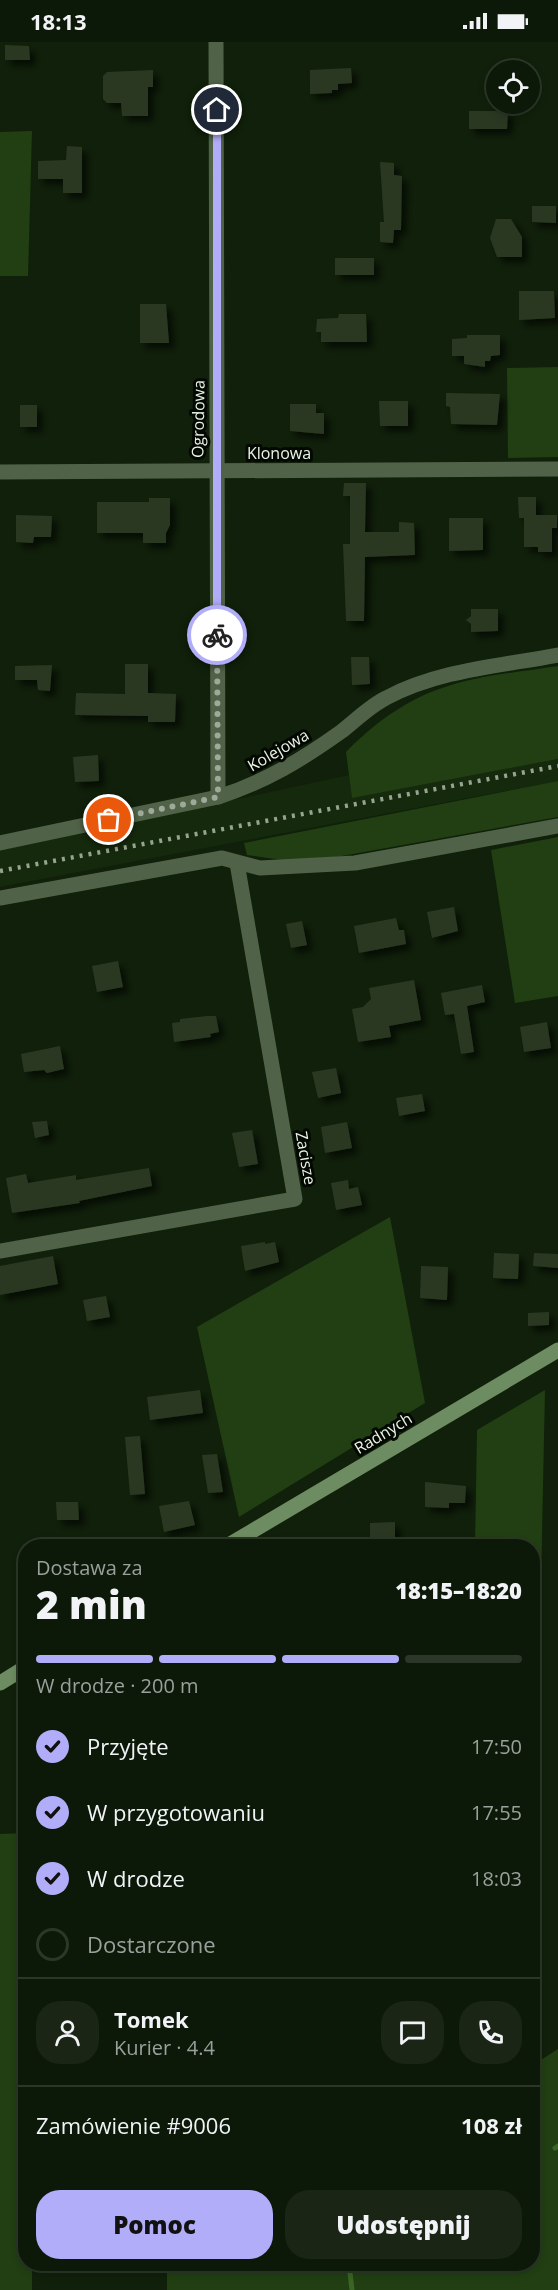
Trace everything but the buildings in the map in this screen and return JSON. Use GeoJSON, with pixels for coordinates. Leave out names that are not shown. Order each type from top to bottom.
{"type":"FeatureCollection","features":[{"type":"Feature","properties":{"kind":"street","name":"Ogrodowa"},"geometry":{"type":"LineString","coordinates":[[216,42],[218,797]]}},
{"type":"Feature","properties":{"kind":"street","name":"Klonowa"},"geometry":{"type":"LineString","coordinates":[[0,472],[558,469]]}},
{"type":"Feature","properties":{"kind":"street","name":"Kolejowa"},"geometry":{"type":"LineString","coordinates":[[0,843],[218,797],[276,775],[319,747],[384,699],[426,680],[558,655]]}},
{"type":"Feature","properties":{"kind":"street"},"geometry":{"type":"LineString","coordinates":[[0,898],[222,858],[260,868],[355,863],[558,826]]}},
{"type":"Feature","properties":{"kind":"street","name":"Zacisze"},"geometry":{"type":"LineString","coordinates":[[0,1251],[295,1199],[237,863]]}},
{"type":"Feature","properties":{"kind":"street","name":"Radnych"},"geometry":{"type":"LineString","coordinates":[[239,1539],[558,1350]]}},
{"type":"Feature","properties":{"kind":"street"},"geometry":{"type":"LineString","coordinates":[[0,1683],[18,1672]]}},
{"type":"Feature","properties":{"kind":"shaded area"},"geometry":{"type":"Polygon","coordinates":[[[32,131],[28,276],[0,276],[0,132],[32,131]]]}},
{"type":"Feature","properties":{"kind":"shaded area"},"geometry":{"type":"Polygon","coordinates":[[[558,367],[558,457],[508,458],[507,368],[558,367]]]}},
{"type":"Feature","properties":{"kind":"shaded area"},"geometry":{"type":"Polygon","coordinates":[[[558,666],[558,759],[352,798],[346,752],[404,705],[431,692],[458,683],[558,666]]]}},
{"type":"Feature","properties":{"kind":"shaded area"},"geometry":{"type":"Polygon","coordinates":[[[558,759],[558,781],[0,887],[0,850],[349,775],[352,797],[558,759]]]}},
{"type":"Feature","properties":{"kind":"shaded area"},"geometry":{"type":"Polygon","coordinates":[[[558,781],[558,817],[303,863],[247,855],[244,843],[558,781]]]}},
{"type":"Feature","properties":{"kind":"shaded area"},"geometry":{"type":"Polygon","coordinates":[[[558,837],[558,996],[515,1003],[491,850],[558,837]]]}},
{"type":"Feature","properties":{"kind":"shaded area"},"geometry":{"type":"Polygon","coordinates":[[[390,1217],[425,1403],[239,1517],[197,1327],[390,1217]]]}},
{"type":"Feature","properties":{"kind":"shaded area"},"geometry":{"type":"Polygon","coordinates":[[[545,1390],[540,1634],[540,1539],[475,1539],[477,1430],[545,1390]]]}},
{"type":"Feature","properties":{"kind":"shaded area"},"geometry":{"type":"Polygon","coordinates":[[[18,1833],[18,2271],[32,2271],[32,2290],[0,2290],[0,1834],[18,1833]]]}},
{"type":"Feature","properties":{"kind":"shaded area"},"geometry":{"type":"Polygon","coordinates":[[[558,2049],[558,2290],[167,2290],[167,2271],[540,2271],[540,2061],[558,2049]]]}},
{"type":"Feature","properties":{"kind":"waterway"},"geometry":{"type":"LineString","coordinates":[[350,2271],[352,2290]]}},
{"type":"Feature","properties":{"kind":"railway"},"geometry":{"type":"LineString","coordinates":[[0,871],[558,766]]}},
{"type":"Feature","properties":{"kind":"way so far"},"geometry":{"type":"LineString","coordinates":[[109,820],[218,797],[217,635]]}},
{"type":"Feature","properties":{"kind":"route"},"geometry":{"type":"LineString","coordinates":[[217,110],[217,635]]}}]}
